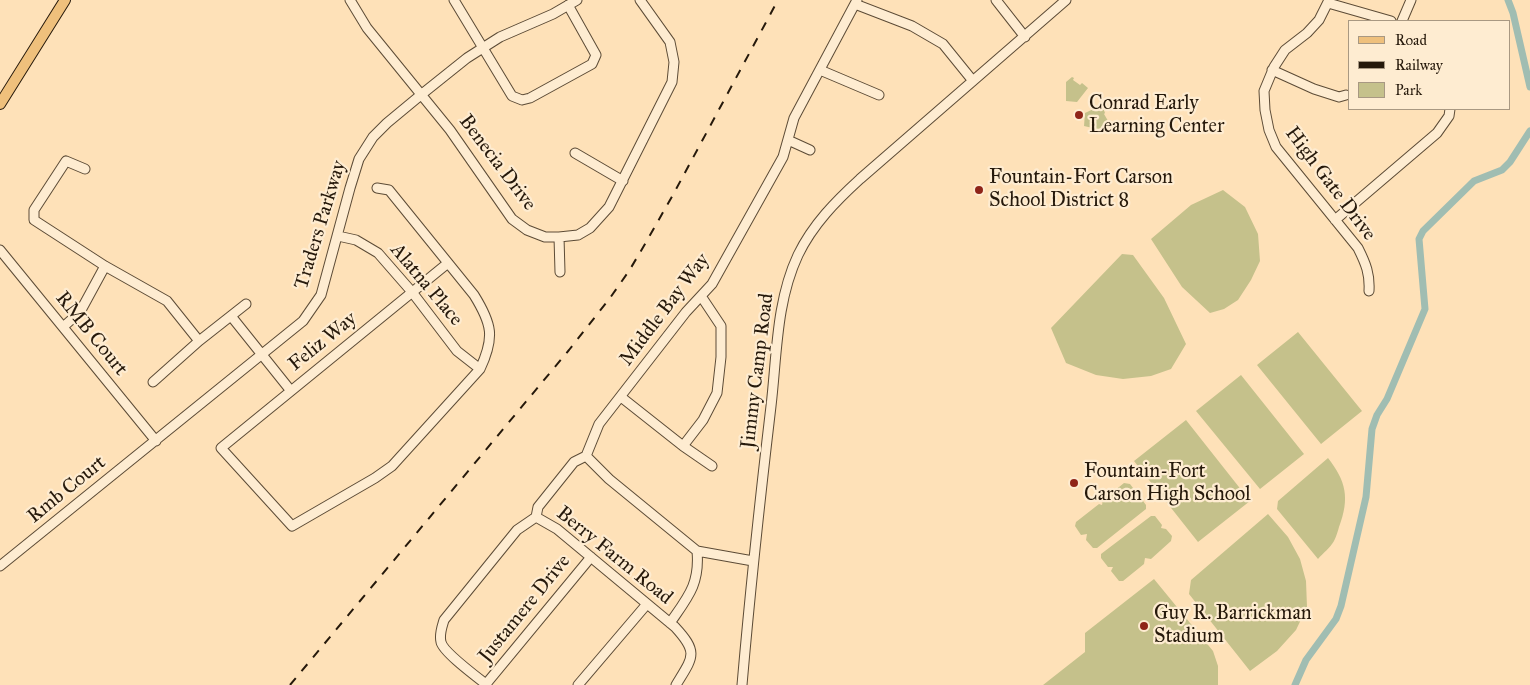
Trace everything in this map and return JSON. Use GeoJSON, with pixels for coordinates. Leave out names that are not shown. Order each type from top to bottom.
{"type":"FeatureCollection","features":[{"type":"Feature","properties":{"kind":"main road"},"geometry":{"type":"LineString","coordinates":[[0,104],[65,0]]}},
{"type":"Feature","properties":{"kind":"street","name":"Benecia Drive"},"geometry":{"type":"LineString","coordinates":[[350,0],[367,28],[450,130],[512,219],[526,230],[545,237],[559,238],[578,234],[590,228],[609,207],[672,82],[674,62],[670,42],[640,0]]}},
{"type":"Feature","properties":{"kind":"street"},"geometry":{"type":"LineString","coordinates":[[454,0],[512,96],[522,100],[530,98],[592,64],[596,55],[568,5]]}},
{"type":"Feature","properties":{"kind":"street","name":"Traders Parkway"},"geometry":{"type":"LineString","coordinates":[[156,441],[303,321],[321,295],[359,159],[373,137],[387,122],[482,48],[500,37],[553,14],[577,0]]}},
{"type":"Feature","properties":{"kind":"street"},"geometry":{"type":"LineString","coordinates":[[996,0],[1025,37]]}},
{"type":"Feature","properties":{"kind":"street","name":"Jimmy Camp Road"},"geometry":{"type":"LineString","coordinates":[[742,685],[753,562],[779,324],[784,293],[798,254],[814,227],[833,203],[1066,0]]}},
{"type":"Feature","properties":{"kind":"street"},"geometry":{"type":"LineString","coordinates":[[1402,20],[1411,0]]}},
{"type":"Feature","properties":{"kind":"street"},"geometry":{"type":"LineString","coordinates":[[1328,1],[1388,20]]}},
{"type":"Feature","properties":{"kind":"street","name":"High Gate Drive"},"geometry":{"type":"LineString","coordinates":[[1328,1],[1319,20],[1307,34],[1285,50],[1272,70],[1264,91],[1265,110],[1269,130],[1276,147],[1358,248],[1366,263],[1369,291]]}},
{"type":"Feature","properties":{"kind":"street"},"geometry":{"type":"LineString","coordinates":[[856,2],[912,26],[943,44],[973,81]]}},
{"type":"Feature","properties":{"kind":"street","name":"Middle Bay Way"},"geometry":{"type":"LineString","coordinates":[[586,456],[599,424],[686,312],[712,284],[783,156],[794,118],[856,2]]}},
{"type":"Feature","properties":{"kind":"street"},"geometry":{"type":"LineString","coordinates":[[820,70],[879,95]]}},
{"type":"Feature","properties":{"kind":"street"},"geometry":{"type":"LineString","coordinates":[[1272,70],[1314,89],[1338,97],[1346,95]]}},
{"type":"Feature","properties":{"kind":"street"},"geometry":{"type":"LineString","coordinates":[[1335,220],[1437,133],[1449,116],[1450,110]]}},
{"type":"Feature","properties":{"kind":"street"},"geometry":{"type":"LineString","coordinates":[[788,140],[810,150]]}},
{"type":"Feature","properties":{"kind":"street"},"geometry":{"type":"LineString","coordinates":[[575,153],[623,181]]}},
{"type":"Feature","properties":{"kind":"street"},"geometry":{"type":"LineString","coordinates":[[85,169],[66,161],[34,210],[34,220],[105,266],[167,301],[199,341]]}},
{"type":"Feature","properties":{"kind":"street"},"geometry":{"type":"LineString","coordinates":[[377,188],[389,190],[474,295],[485,314],[490,333],[487,353],[480,369]]}},
{"type":"Feature","properties":{"kind":"street","name":"Alatna Place"},"geometry":{"type":"LineString","coordinates":[[338,236],[356,240],[378,253],[412,292],[457,350],[480,369]]}},
{"type":"Feature","properties":{"kind":"street"},"geometry":{"type":"LineString","coordinates":[[559,238],[560,272]]}},
{"type":"Feature","properties":{"kind":"street","name":"RMB Court"},"geometry":{"type":"LineString","coordinates":[[0,250],[156,441]]}},
{"type":"Feature","properties":{"kind":"street","name":"Feliz Way"},"geometry":{"type":"LineString","coordinates":[[448,263],[221,448],[292,526],[375,478],[392,466],[480,369]]}},
{"type":"Feature","properties":{"kind":"street"},"geometry":{"type":"LineString","coordinates":[[63,327],[80,312],[105,266]]}},
{"type":"Feature","properties":{"kind":"street"},"geometry":{"type":"LineString","coordinates":[[683,446],[704,420],[717,393],[721,358],[720,326],[701,296]]}},
{"type":"Feature","properties":{"kind":"street"},"geometry":{"type":"LineString","coordinates":[[153,382],[199,341],[246,304]]}},
{"type":"Feature","properties":{"kind":"street"},"geometry":{"type":"LineString","coordinates":[[231,316],[291,391]]}},
{"type":"Feature","properties":{"kind":"street"},"geometry":{"type":"LineString","coordinates":[[621,398],[712,466]]}},
{"type":"Feature","properties":{"kind":"street","name":"Rmb Court"},"geometry":{"type":"LineString","coordinates":[[0,566],[156,441]]}},
{"type":"Feature","properties":{"kind":"street"},"geometry":{"type":"LineString","coordinates":[[536,517],[538,508],[574,462],[586,456],[609,479],[697,551],[753,562]]}},
{"type":"Feature","properties":{"kind":"street","name":"Berry Farm Road"},"geometry":{"type":"LineString","coordinates":[[486,685],[448,653],[441,644],[440,631],[444,620],[517,530],[536,517],[556,529],[648,604],[687,640],[691,648],[691,660],[676,685]]}},
{"type":"Feature","properties":{"kind":"street"},"geometry":{"type":"LineString","coordinates":[[670,623],[691,593],[698,565],[697,551]]}},
{"type":"Feature","properties":{"kind":"street","name":"Justamere Drive"},"geometry":{"type":"LineString","coordinates":[[486,685],[590,557]]}},
{"type":"Feature","properties":{"kind":"street"},"geometry":{"type":"LineString","coordinates":[[578,685],[648,604]]}},
{"type":"Feature","properties":{"kind":"green space"},"geometry":{"type":"Polygon","coordinates":[[[1072,77],[1080,85],[1082,83],[1088,88],[1077,102],[1066,101],[1066,82],[1072,77]]]}},
{"type":"Feature","properties":{"kind":"green space"},"geometry":{"type":"Polygon","coordinates":[[[1102,105],[1104,114],[1111,126],[1097,129],[1084,126],[1085,113],[1102,105]]]}},
{"type":"Feature","properties":{"kind":"green space"},"geometry":{"type":"Polygon","coordinates":[[[1223,190],[1245,207],[1258,234],[1260,261],[1238,300],[1224,309],[1210,313],[1182,287],[1151,239],[1191,205],[1223,190]]]}},
{"type":"Feature","properties":{"kind":"green space"},"geometry":{"type":"Polygon","coordinates":[[[1122,254],[1133,255],[1164,298],[1186,344],[1171,369],[1151,376],[1123,379],[1096,375],[1066,363],[1051,328],[1122,254]]]}},
{"type":"Feature","properties":{"kind":"green space"},"geometry":{"type":"Polygon","coordinates":[[[1298,332],[1362,411],[1321,444],[1257,365],[1298,332]]]}},
{"type":"Feature","properties":{"kind":"green space"},"geometry":{"type":"Polygon","coordinates":[[[1241,375],[1304,454],[1260,489],[1196,411],[1241,375]]]}},
{"type":"Feature","properties":{"kind":"green space"},"geometry":{"type":"Polygon","coordinates":[[[1186,420],[1250,501],[1198,542],[1134,461],[1186,420]]]}},
{"type":"Feature","properties":{"kind":"green space"},"geometry":{"type":"Polygon","coordinates":[[[1328,458],[1339,474],[1345,498],[1342,517],[1334,541],[1318,559],[1277,509],[1278,501],[1328,458]]]}},
{"type":"Feature","properties":{"kind":"green space"},"geometry":{"type":"Polygon","coordinates":[[[1124,483],[1130,484],[1136,492],[1134,496],[1140,497],[1146,505],[1146,509],[1097,548],[1093,548],[1086,540],[1087,534],[1081,535],[1075,526],[1076,522],[1099,504],[1102,505],[1103,500],[1124,483]]]}},
{"type":"Feature","properties":{"kind":"green space"},"geometry":{"type":"Polygon","coordinates":[[[1268,514],[1288,537],[1300,559],[1306,581],[1307,607],[1296,630],[1277,651],[1250,671],[1189,594],[1191,580],[1268,514]]]}},
{"type":"Feature","properties":{"kind":"green space"},"geometry":{"type":"Polygon","coordinates":[[[1151,516],[1155,516],[1162,525],[1161,528],[1166,529],[1172,536],[1171,541],[1151,559],[1145,558],[1144,564],[1123,581],[1119,581],[1111,571],[1113,567],[1108,567],[1101,558],[1101,554],[1151,516]]]}},
{"type":"Feature","properties":{"kind":"green space","name":"Guy R. Barrickman Stadium"},"geometry":{"type":"Polygon","coordinates":[[[1154,579],[1213,651],[1218,666],[1218,685],[1043,685],[1085,652],[1085,633],[1154,579]]]}},
{"type":"Feature","properties":{"kind":"waterway"},"geometry":{"type":"LineString","coordinates":[[1508,0],[1513,13],[1530,87]]}},
{"type":"Feature","properties":{"kind":"waterway"},"geometry":{"type":"LineString","coordinates":[[1295,685],[1306,660],[1336,619],[1341,606],[1366,497],[1372,429],[1377,415],[1387,399],[1425,309],[1419,239],[1423,231],[1474,181],[1502,170],[1510,162],[1530,131]]}},
{"type":"Feature","properties":{"kind":"railway"},"geometry":{"type":"LineString","coordinates":[[290,685],[569,350],[610,298],[629,271],[674,193],[778,0]]}},
{"type":"Feature","properties":{"kind":"place","name":"Conrad Early Learning Center"},"geometry":{"type":"Point","coordinates":[1079,115]}},
{"type":"Feature","properties":{"kind":"place","name":"Fountain-Fort Carson School District 8"},"geometry":{"type":"Point","coordinates":[979,190]}},
{"type":"Feature","properties":{"kind":"place","name":"Fountain-Fort Carson High School"},"geometry":{"type":"Point","coordinates":[1074,483]}},
{"type":"Feature","properties":{"kind":"place","name":"Guy R. Barrickman Stadium"},"geometry":{"type":"Point","coordinates":[1144,626]}}]}
